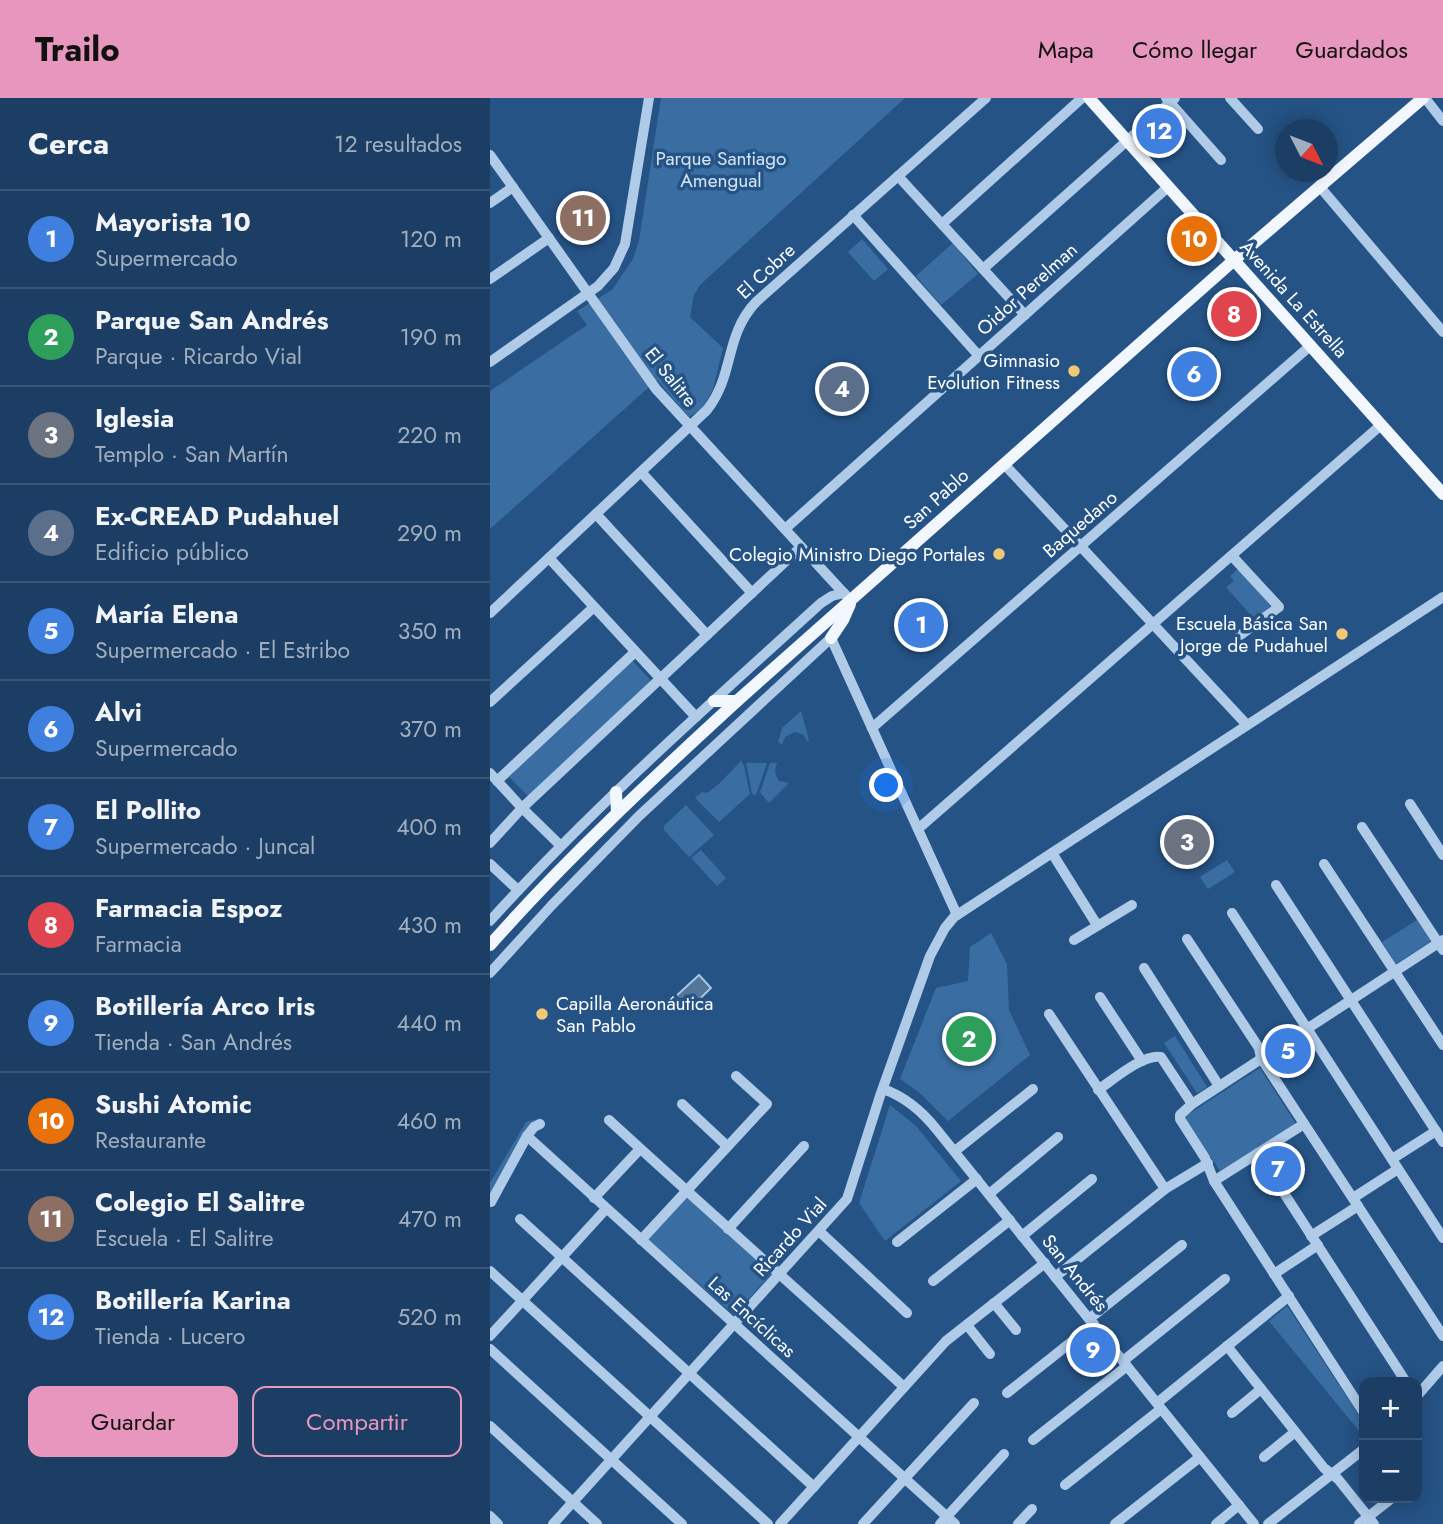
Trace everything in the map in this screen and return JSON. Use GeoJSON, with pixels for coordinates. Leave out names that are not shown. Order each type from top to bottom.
{"type":"FeatureCollection","features":[{"type":"Feature","properties":{"kind":"main road","name":"Avenida La Estrella"},"geometry":{"type":"LineString","coordinates":[[1089,98],[1443,494]]}},
{"type":"Feature","properties":{"kind":"main road","name":"San Pablo"},"geometry":{"type":"LineString","coordinates":[[490,945],[565,864],[617,813],[847,597],[1004,464],[1424,98]]}},
{"type":"Feature","properties":{"kind":"main road"},"geometry":{"type":"LineString","coordinates":[[831,638],[843,621],[847,597]]}},
{"type":"Feature","properties":{"kind":"main road"},"geometry":{"type":"LineString","coordinates":[[714,701],[737,701]]}},
{"type":"Feature","properties":{"kind":"main road"},"geometry":{"type":"LineString","coordinates":[[616,792],[617,813]]}},
{"type":"Feature","properties":{"kind":"street"},"geometry":{"type":"LineString","coordinates":[[490,362],[598,286],[614,268],[625,244],[649,98]]}},
{"type":"Feature","properties":{"kind":"street","name":"El Cobre"},"geometry":{"type":"LineString","coordinates":[[490,612],[707,410],[720,390],[734,336],[750,308],[986,98]]}},
{"type":"Feature","properties":{"kind":"street"},"geometry":{"type":"LineString","coordinates":[[942,224],[1082,98]]}},
{"type":"Feature","properties":{"kind":"street"},"geometry":{"type":"LineString","coordinates":[[1230,98],[1258,129]]}},
{"type":"Feature","properties":{"kind":"street"},"geometry":{"type":"LineString","coordinates":[[1424,98],[1443,121]]}},
{"type":"Feature","properties":{"kind":"street"},"geometry":{"type":"LineString","coordinates":[[983,269],[1171,100],[1222,160]]}},
{"type":"Feature","properties":{"kind":"street","name":"El Salitre"},"geometry":{"type":"LineString","coordinates":[[490,155],[646,377],[847,597]]}},
{"type":"Feature","properties":{"kind":"street"},"geometry":{"type":"LineString","coordinates":[[898,176],[1025,315]]}},
{"type":"Feature","properties":{"kind":"street"},"geometry":{"type":"LineString","coordinates":[[490,204],[513,187]]}},
{"type":"Feature","properties":{"kind":"street","name":"Oidor Perelman"},"geometry":{"type":"LineString","coordinates":[[785,529],[1168,187]]}},
{"type":"Feature","properties":{"kind":"street"},"geometry":{"type":"LineString","coordinates":[[1320,187],[1443,332]]}},
{"type":"Feature","properties":{"kind":"street"},"geometry":{"type":"LineString","coordinates":[[853,215],[979,356]]}},
{"type":"Feature","properties":{"kind":"street"},"geometry":{"type":"LineString","coordinates":[[490,279],[549,238]]}},
{"type":"Feature","properties":{"kind":"street","name":"Baquedano"},"geometry":{"type":"LineString","coordinates":[[872,728],[1310,346]]}},
{"type":"Feature","properties":{"kind":"street"},"geometry":{"type":"LineString","coordinates":[[918,829],[1381,425]]}},
{"type":"Feature","properties":{"kind":"street"},"geometry":{"type":"LineString","coordinates":[[1004,464],[1247,725]]}},
{"type":"Feature","properties":{"kind":"street"},"geometry":{"type":"LineString","coordinates":[[641,472],[752,593]]}},
{"type":"Feature","properties":{"kind":"street"},"geometry":{"type":"LineString","coordinates":[[596,514],[707,635]]}},
{"type":"Feature","properties":{"kind":"street"},"geometry":{"type":"LineString","coordinates":[[490,843],[522,808],[801,547]]}},
{"type":"Feature","properties":{"kind":"street"},"geometry":{"type":"LineString","coordinates":[[1232,556],[1279,607],[1239,636]]}},
{"type":"Feature","properties":{"kind":"street"},"geometry":{"type":"LineString","coordinates":[[548,558],[696,717]]}},
{"type":"Feature","properties":{"kind":"street","name":"San Pablo"},"geometry":{"type":"LineString","coordinates":[[490,920],[560,845],[821,603],[832,596],[847,597]]}},
{"type":"Feature","properties":{"kind":"street"},"geometry":{"type":"LineString","coordinates":[[490,973],[639,816],[831,638],[957,915],[1443,597]]}},
{"type":"Feature","properties":{"kind":"street"},"geometry":{"type":"LineString","coordinates":[[490,702],[594,607]]}},
{"type":"Feature","properties":{"kind":"street"},"geometry":{"type":"LineString","coordinates":[[560,845],[493,777],[635,652]]}},
{"type":"Feature","properties":{"kind":"street"},"geometry":{"type":"LineString","coordinates":[[1410,804],[1443,855]]}},
{"type":"Feature","properties":{"kind":"street"},"geometry":{"type":"LineString","coordinates":[[1359,1405],[1214,1181],[1208,1163],[1180,1117],[1192,1104],[1219,1086],[1441,945],[1362,827]]}},
{"type":"Feature","properties":{"kind":"street"},"geometry":{"type":"LineString","coordinates":[[1052,853],[1097,925]]}},
{"type":"Feature","properties":{"kind":"street"},"geometry":{"type":"LineString","coordinates":[[490,864],[518,890]]}},
{"type":"Feature","properties":{"kind":"street"},"geometry":{"type":"LineString","coordinates":[[1324,864],[1443,1045]]}},
{"type":"Feature","properties":{"kind":"street"},"geometry":{"type":"LineString","coordinates":[[1276,885],[1443,1142]]}},
{"type":"Feature","properties":{"kind":"street"},"geometry":{"type":"LineString","coordinates":[[1074,940],[1132,905]]}},
{"type":"Feature","properties":{"kind":"street"},"geometry":{"type":"LineString","coordinates":[[1232,913],[1443,1238]]}},
{"type":"Feature","properties":{"kind":"street","name":"Ricardo Vial"},"geometry":{"type":"LineString","coordinates":[[552,1524],[845,1203],[932,952],[945,928],[957,915]]}},
{"type":"Feature","properties":{"kind":"street"},"geometry":{"type":"LineString","coordinates":[[1187,939],[1443,1336]]}},
{"type":"Feature","properties":{"kind":"street"},"geometry":{"type":"LineString","coordinates":[[1144,968],[1219,1086]]}},
{"type":"Feature","properties":{"kind":"street"},"geometry":{"type":"LineString","coordinates":[[1100,997],[1142,1061]]}},
{"type":"Feature","properties":{"kind":"street"},"geometry":{"type":"LineString","coordinates":[[1049,1014],[1165,1189]]}},
{"type":"Feature","properties":{"kind":"street"},"geometry":{"type":"LineString","coordinates":[[1098,1090],[1142,1061],[1153,1056],[1161,1057],[1192,1104]]}},
{"type":"Feature","properties":{"kind":"street"},"geometry":{"type":"LineString","coordinates":[[641,1240],[767,1104],[736,1076]]}},
{"type":"Feature","properties":{"kind":"street","name":"San Andrés"},"geometry":{"type":"LineString","coordinates":[[883,1089],[897,1094],[913,1105],[955,1151],[1254,1524]]}},
{"type":"Feature","properties":{"kind":"street"},"geometry":{"type":"LineString","coordinates":[[955,1151],[1032,1089]]}},
{"type":"Feature","properties":{"kind":"street"},"geometry":{"type":"LineString","coordinates":[[682,1104],[727,1146]]}},
{"type":"Feature","properties":{"kind":"street"},"geometry":{"type":"LineString","coordinates":[[609,1120],[904,1387]]}},
{"type":"Feature","properties":{"kind":"street"},"geometry":{"type":"LineString","coordinates":[[491,1202],[527,1136],[540,1124]]}},
{"type":"Feature","properties":{"kind":"street"},"geometry":{"type":"LineString","coordinates":[[1214,1181],[1304,1124]]}},
{"type":"Feature","properties":{"kind":"street"},"geometry":{"type":"LineString","coordinates":[[1392,1159],[1436,1131]]}},
{"type":"Feature","properties":{"kind":"street","name":"Las Encíclicas"},"geometry":{"type":"LineString","coordinates":[[527,1136],[859,1437],[947,1522]]}},
{"type":"Feature","properties":{"kind":"street"},"geometry":{"type":"LineString","coordinates":[[989,1194],[1058,1137]]}},
{"type":"Feature","properties":{"kind":"street"},"geometry":{"type":"LineString","coordinates":[[728,1229],[804,1146]]}},
{"type":"Feature","properties":{"kind":"street"},"geometry":{"type":"LineString","coordinates":[[594,1198],[640,1149]]}},
{"type":"Feature","properties":{"kind":"street"},"geometry":{"type":"LineString","coordinates":[[1258,1153],[1403,1377]]}},
{"type":"Feature","properties":{"kind":"street"},"geometry":{"type":"LineString","coordinates":[[1055,1277],[1165,1189],[1208,1163]]}},
{"type":"Feature","properties":{"kind":"street"},"geometry":{"type":"LineString","coordinates":[[1311,1236],[1398,1169]]}},
{"type":"Feature","properties":{"kind":"street"},"geometry":{"type":"LineString","coordinates":[[897,1242],[977,1179]]}},
{"type":"Feature","properties":{"kind":"street"},"geometry":{"type":"LineString","coordinates":[[1022,1236],[1092,1179]]}},
{"type":"Feature","properties":{"kind":"street"},"geometry":{"type":"LineString","coordinates":[[490,1336],[606,1209]]}},
{"type":"Feature","properties":{"kind":"street"},"geometry":{"type":"LineString","coordinates":[[520,1219],[814,1486]]}},
{"type":"Feature","properties":{"kind":"street"},"geometry":{"type":"LineString","coordinates":[[933,1281],[1010,1220]]}},
{"type":"Feature","properties":{"kind":"street"},"geometry":{"type":"LineString","coordinates":[[819,1231],[907,1313]]}},
{"type":"Feature","properties":{"kind":"street"},"geometry":{"type":"LineString","coordinates":[[1007,1393],[1182,1245]]}},
{"type":"Feature","properties":{"kind":"street"},"geometry":{"type":"LineString","coordinates":[[1274,1274],[1318,1245]]}},
{"type":"Feature","properties":{"kind":"street"},"geometry":{"type":"LineString","coordinates":[[780,1524],[946,1341],[1045,1263]]}},
{"type":"Feature","properties":{"kind":"street"},"geometry":{"type":"LineString","coordinates":[[490,1271],[768,1524]]}},
{"type":"Feature","properties":{"kind":"street"},"geometry":{"type":"LineString","coordinates":[[1033,1440],[1225,1279]]}},
{"type":"Feature","properties":{"kind":"street"},"geometry":{"type":"LineString","coordinates":[[1065,1485],[1289,1296]]}},
{"type":"Feature","properties":{"kind":"street"},"geometry":{"type":"LineString","coordinates":[[994,1303],[1016,1330]]}},
{"type":"Feature","properties":{"kind":"street"},"geometry":{"type":"LineString","coordinates":[[967,1325],[990,1354]]}},
{"type":"Feature","properties":{"kind":"street"},"geometry":{"type":"LineString","coordinates":[[1227,1346],[1324,1468],[1338,1479],[1371,1520]]}},
{"type":"Feature","properties":{"kind":"street"},"geometry":{"type":"LineString","coordinates":[[490,1349],[682,1524]]}},
{"type":"Feature","properties":{"kind":"street"},"geometry":{"type":"LineString","coordinates":[[1422,1390],[1443,1366]]}},
{"type":"Feature","properties":{"kind":"street"},"geometry":{"type":"LineString","coordinates":[[1232,1413],[1261,1389]]}},
{"type":"Feature","properties":{"kind":"street"},"geometry":{"type":"LineString","coordinates":[[863,1524],[974,1403]]}},
{"type":"Feature","properties":{"kind":"street"},"geometry":{"type":"LineString","coordinates":[[490,1426],[597,1524]]}},
{"type":"Feature","properties":{"kind":"street"},"geometry":{"type":"LineString","coordinates":[[1264,1457],[1295,1432]]}},
{"type":"Feature","properties":{"kind":"street"},"geometry":{"type":"LineString","coordinates":[[1268,1524],[1359,1452]]}},
{"type":"Feature","properties":{"kind":"street"},"geometry":{"type":"LineString","coordinates":[[947,1522],[1004,1454]]}},
{"type":"Feature","properties":{"kind":"street"},"geometry":{"type":"LineString","coordinates":[[1115,1524],[1200,1457]]}},
{"type":"Feature","properties":{"kind":"street"},"geometry":{"type":"LineString","coordinates":[[1359,1524],[1371,1520],[1387,1503]]}},
{"type":"Feature","properties":{"kind":"street"},"geometry":{"type":"LineString","coordinates":[[1216,1524],[1239,1505]]}},
{"type":"Feature","properties":{"kind":"street"},"geometry":{"type":"LineString","coordinates":[[1018,1524],[1031,1509]]}},
{"type":"Feature","properties":{"kind":"street"},"geometry":{"type":"LineString","coordinates":[[490,1516],[498,1524]]}},
{"type":"Feature","properties":{"kind":"green space","name":"Parque Santiago Amengual"},"geometry":{"type":"Polygon","coordinates":[[[661,98],[905,98],[700,285],[694,295],[690,317],[723,348],[713,389],[703,408],[689,417],[657,380],[490,529],[490,391],[587,325],[577,311],[612,290],[633,259],[639,241],[661,98]]]}},
{"type":"Feature","properties":{"kind":"green space"},"geometry":{"type":"Polygon","coordinates":[[[862,239],[888,269],[874,281],[848,252],[862,239]]]}},
{"type":"Feature","properties":{"kind":"green space"},"geometry":{"type":"Polygon","coordinates":[[[953,243],[978,274],[941,305],[916,276],[953,243]]]}},
{"type":"Feature","properties":{"kind":"green space"},"geometry":{"type":"Polygon","coordinates":[[[1239,568],[1271,606],[1255,620],[1226,587],[1234,581],[1230,576],[1239,568]]]}},
{"type":"Feature","properties":{"kind":"green space"},"geometry":{"type":"Polygon","coordinates":[[[632,660],[651,681],[529,797],[509,777],[632,660]]]}},
{"type":"Feature","properties":{"kind":"green space"},"geometry":{"type":"Polygon","coordinates":[[[801,711],[809,740],[795,732],[785,737],[782,745],[778,742],[782,728],[801,711]]]}},
{"type":"Feature","properties":{"kind":"green space"},"geometry":{"type":"Polygon","coordinates":[[[741,761],[750,794],[719,822],[695,798],[720,783],[741,761]]]}},
{"type":"Feature","properties":{"kind":"green space"},"geometry":{"type":"Polygon","coordinates":[[[746,763],[767,763],[756,795],[752,794],[746,763]]]}},
{"type":"Feature","properties":{"kind":"green space"},"geometry":{"type":"Polygon","coordinates":[[[770,763],[777,763],[775,773],[779,781],[789,783],[769,803],[760,792],[770,763]]]}},
{"type":"Feature","properties":{"kind":"green space"},"geometry":{"type":"Polygon","coordinates":[[[686,805],[714,835],[689,857],[664,830],[664,826],[686,805]]]}},
{"type":"Feature","properties":{"kind":"green space"},"geometry":{"type":"Polygon","coordinates":[[[701,850],[726,878],[717,886],[691,858],[701,850]]]}},
{"type":"Feature","properties":{"kind":"green space"},"geometry":{"type":"Polygon","coordinates":[[[1227,860],[1235,872],[1208,889],[1200,877],[1227,860]]]}},
{"type":"Feature","properties":{"kind":"green space"},"geometry":{"type":"Polygon","coordinates":[[[1417,920],[1431,941],[1396,964],[1382,942],[1417,920]]]}},
{"type":"Feature","properties":{"kind":"green space"},"geometry":{"type":"Polygon","coordinates":[[[991,933],[1007,964],[1009,1010],[1030,1055],[948,1121],[920,1093],[900,1079],[936,988],[968,981],[970,947],[991,933]]]}},
{"type":"Feature","properties":{"kind":"green space"},"geometry":{"type":"Polygon","coordinates":[[[1175,1036],[1207,1087],[1197,1093],[1164,1043],[1175,1036]]]}},
{"type":"Feature","properties":{"kind":"green space"},"geometry":{"type":"Polygon","coordinates":[[[1260,1068],[1296,1124],[1220,1171],[1184,1117],[1260,1068]]]}},
{"type":"Feature","properties":{"kind":"green space"},"geometry":{"type":"Polygon","coordinates":[[[890,1105],[916,1126],[961,1181],[885,1241],[859,1203],[890,1105]]]}},
{"type":"Feature","properties":{"kind":"green space"},"geometry":{"type":"Polygon","coordinates":[[[541,1118],[544,1125],[527,1135],[490,1198],[490,1183],[526,1122],[541,1118]]]}},
{"type":"Feature","properties":{"kind":"green space"},"geometry":{"type":"Polygon","coordinates":[[[687,1196],[772,1273],[734,1315],[647,1238],[687,1196]]]}},
{"type":"Feature","properties":{"kind":"green space"},"geometry":{"type":"Polygon","coordinates":[[[1287,1306],[1359,1415],[1359,1431],[1269,1321],[1287,1306]]]}},
{"type":"Feature","properties":{"kind":"shaded area"},"geometry":{"type":"Polygon","coordinates":[[[699,975],[711,988],[686,1012],[673,999],[699,975]]]}},
{"type":"Feature","properties":{"kind":"place","name":"Botillería Karina"},"geometry":{"type":"Point","coordinates":[1159,131]}},
{"type":"Feature","properties":{"kind":"place","name":"Colegio El Salitre"},"geometry":{"type":"Point","coordinates":[583,218]}},
{"type":"Feature","properties":{"kind":"place","name":"Sushi Atomic"},"geometry":{"type":"Point","coordinates":[1194,239]}},
{"type":"Feature","properties":{"kind":"place","name":"Farmacia Espoz"},"geometry":{"type":"Point","coordinates":[1234,314]}},
{"type":"Feature","properties":{"kind":"place","name":"Gimnasio Evolution Fitness"},"geometry":{"type":"Point","coordinates":[1074,371]}},
{"type":"Feature","properties":{"kind":"place","name":"Alvi"},"geometry":{"type":"Point","coordinates":[1194,374]}},
{"type":"Feature","properties":{"kind":"place","name":"Ex-CREAD Pudahuel"},"geometry":{"type":"Point","coordinates":[842,389]}},
{"type":"Feature","properties":{"kind":"place","name":"Colegio Ministro Diego Portales"},"geometry":{"type":"Point","coordinates":[999,554]}},
{"type":"Feature","properties":{"kind":"place","name":"Mayorista 10"},"geometry":{"type":"Point","coordinates":[921,625]}},
{"type":"Feature","properties":{"kind":"place","name":"Escuela Básica San Jorge de Pudahuel"},"geometry":{"type":"Point","coordinates":[1342,634]}},
{"type":"Feature","properties":{"kind":"place","name":"Iglesia"},"geometry":{"type":"Point","coordinates":[1187,842]}},
{"type":"Feature","properties":{"kind":"place","name":"Capilla Aeronáutica San Pablo"},"geometry":{"type":"Point","coordinates":[542,1014]}},
{"type":"Feature","properties":{"kind":"place","name":"Parque San Andrés"},"geometry":{"type":"Point","coordinates":[969,1039]}},
{"type":"Feature","properties":{"kind":"place","name":"María Elena"},"geometry":{"type":"Point","coordinates":[1288,1051]}},
{"type":"Feature","properties":{"kind":"place","name":"El Pollito"},"geometry":{"type":"Point","coordinates":[1278,1169]}},
{"type":"Feature","properties":{"kind":"place","name":"Botillería Arco Iris"},"geometry":{"type":"Point","coordinates":[1093,1350]}}]}
